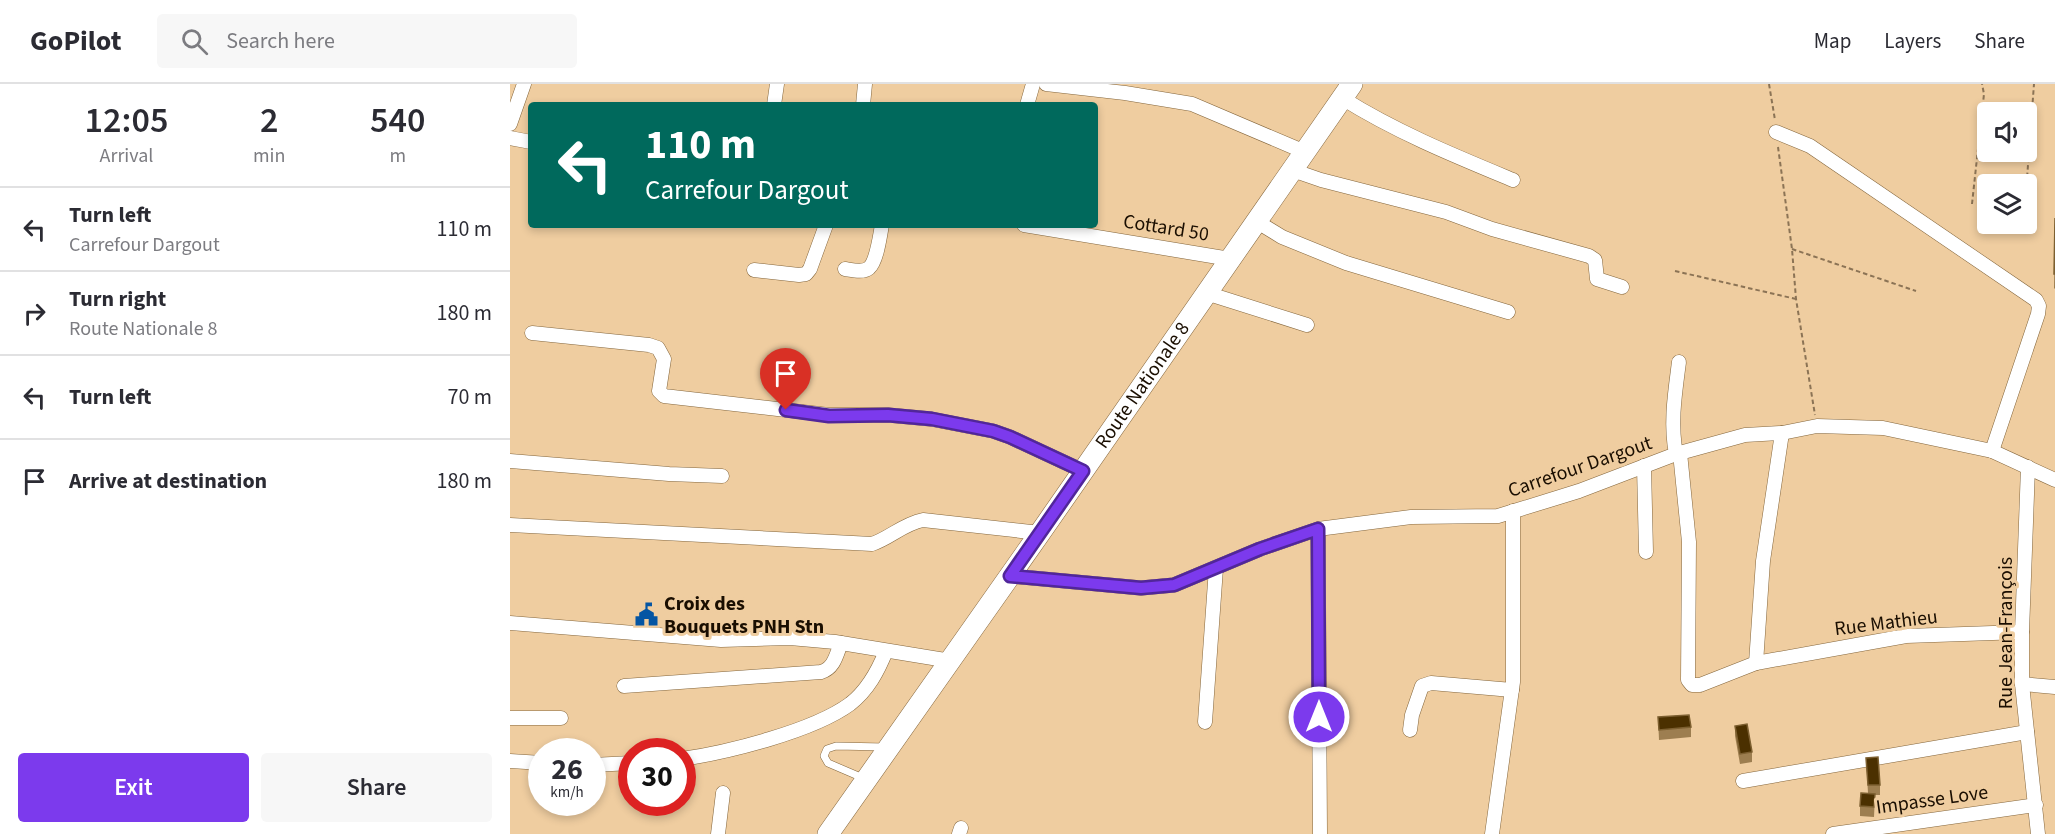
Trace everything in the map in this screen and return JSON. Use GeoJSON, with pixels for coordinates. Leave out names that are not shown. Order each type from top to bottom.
{"type":"FeatureCollection","features":[{"type":"Feature","properties":{"kind":"main road","name":"Route Nationale 8"},"geometry":{"type":"LineString","coordinates":[[828,834],[1041,533],[1347,91]]}},
{"type":"Feature","properties":{"kind":"street"},"geometry":{"type":"LineString","coordinates":[[510,124],[524,84]]}},
{"type":"Feature","properties":{"kind":"street"},"geometry":{"type":"LineString","coordinates":[[774,102],[777,84]]}},
{"type":"Feature","properties":{"kind":"street"},"geometry":{"type":"LineString","coordinates":[[863,102],[866,84]]}},
{"type":"Feature","properties":{"kind":"street"},"geometry":{"type":"LineString","coordinates":[[1028,102],[1033,84]]}},
{"type":"Feature","properties":{"kind":"street"},"geometry":{"type":"LineString","coordinates":[[1046,84],[1125,93],[1192,104],[1305,152]]}},
{"type":"Feature","properties":{"kind":"street"},"geometry":{"type":"LineString","coordinates":[[1347,91],[1370,115],[1407,134],[1514,180]]}},
{"type":"Feature","properties":{"kind":"street"},"geometry":{"type":"LineString","coordinates":[[1776,132],[1810,146],[2036,300],[2039,306],[2038,314],[1992,451]]}},
{"type":"Feature","properties":{"kind":"street"},"geometry":{"type":"LineString","coordinates":[[510,138],[528,141]]}},
{"type":"Feature","properties":{"kind":"street"},"geometry":{"type":"LineString","coordinates":[[1292,170],[1321,180],[1446,212],[1492,229],[1588,256],[1595,260],[1597,279],[1622,287]]}},
{"type":"Feature","properties":{"kind":"street"},"geometry":{"type":"LineString","coordinates":[[1256,221],[1282,237],[1346,263],[1508,312]]}},
{"type":"Feature","properties":{"kind":"street"},"geometry":{"type":"LineString","coordinates":[[754,270],[806,274],[825,228]]}},
{"type":"Feature","properties":{"kind":"street"},"geometry":{"type":"LineString","coordinates":[[845,269],[861,271],[869,268],[874,260],[881,228]]}},
{"type":"Feature","properties":{"kind":"street","name":"Cottard 50"},"geometry":{"type":"LineString","coordinates":[[1042,228],[1230,259]]}},
{"type":"Feature","properties":{"kind":"street"},"geometry":{"type":"LineString","coordinates":[[1206,293],[1308,325]]}},
{"type":"Feature","properties":{"kind":"street"},"geometry":{"type":"LineString","coordinates":[[532,333],[649,345],[658,348],[663,359],[659,391],[664,396],[829,416],[888,415],[932,419],[993,431],[1083,471]]}},
{"type":"Feature","properties":{"kind":"street"},"geometry":{"type":"LineString","coordinates":[[1678,453],[1672,435],[1672,421],[1679,362]]}},
{"type":"Feature","properties":{"kind":"street","name":"Carrefour Dargout"},"geometry":{"type":"LineString","coordinates":[[1010,576],[1141,588],[1174,585],[1260,549],[1318,529],[1412,517],[1498,516],[1580,491],[1678,453],[1745,435],[1782,433],[1817,426],[1883,428],[1992,451],[2055,480]]}},
{"type":"Feature","properties":{"kind":"street"},"geometry":{"type":"LineString","coordinates":[[1756,663],[1763,561],[1782,433]]}},
{"type":"Feature","properties":{"kind":"street","name":"Rue Mathieu"},"geometry":{"type":"LineString","coordinates":[[1678,453],[1689,542],[1688,680],[1692,685],[1700,685],[1756,663],[1906,636],[2022,632]]}},
{"type":"Feature","properties":{"kind":"street"},"geometry":{"type":"LineString","coordinates":[[510,461],[722,476]]}},
{"type":"Feature","properties":{"kind":"street"},"geometry":{"type":"LineString","coordinates":[[1644,466],[1646,552]]}},
{"type":"Feature","properties":{"kind":"street","name":"Rue Jean-François"},"geometry":{"type":"LineString","coordinates":[[2028,467],[2022,684],[2038,834]]}},
{"type":"Feature","properties":{"kind":"street"},"geometry":{"type":"LineString","coordinates":[[1492,834],[1512,690],[1513,511]]}},
{"type":"Feature","properties":{"kind":"street"},"geometry":{"type":"LineString","coordinates":[[510,525],[872,544],[883,541],[910,523],[923,520],[1041,533]]}},
{"type":"Feature","properties":{"kind":"street"},"geometry":{"type":"LineString","coordinates":[[1318,529],[1320,834]]}},
{"type":"Feature","properties":{"kind":"street"},"geometry":{"type":"LineString","coordinates":[[1205,722],[1216,568]]}},
{"type":"Feature","properties":{"kind":"street"},"geometry":{"type":"LineString","coordinates":[[510,623],[721,640],[790,638],[841,643],[951,661]]}},
{"type":"Feature","properties":{"kind":"street"},"geometry":{"type":"LineString","coordinates":[[624,686],[820,672],[828,670],[833,665],[841,643]]}},
{"type":"Feature","properties":{"kind":"street"},"geometry":{"type":"LineString","coordinates":[[696,756],[729,750],[825,719],[851,703],[868,687],[878,672],[886,651]]}},
{"type":"Feature","properties":{"kind":"street"},"geometry":{"type":"LineString","coordinates":[[1410,730],[1412,715],[1422,686],[1431,683],[1512,690]]}},
{"type":"Feature","properties":{"kind":"street"},"geometry":{"type":"LineString","coordinates":[[2022,684],[2055,687]]}},
{"type":"Feature","properties":{"kind":"street"},"geometry":{"type":"LineString","coordinates":[[510,718],[561,718]]}},
{"type":"Feature","properties":{"kind":"street"},"geometry":{"type":"LineString","coordinates":[[1743,781],[2027,732]]}},
{"type":"Feature","properties":{"kind":"street"},"geometry":{"type":"LineString","coordinates":[[510,761],[528,762]]}},
{"type":"Feature","properties":{"kind":"street"},"geometry":{"type":"LineString","coordinates":[[718,834],[723,794]]}},
{"type":"Feature","properties":{"kind":"street","name":"Impasse Love"},"geometry":{"type":"LineString","coordinates":[[1833,834],[2036,805]]}},
{"type":"Feature","properties":{"kind":"lane"},"geometry":{"type":"LineString","coordinates":[[867,780],[828,763],[824,756],[827,749],[836,746],[890,747]]}},
{"type":"Feature","properties":{"kind":"path"},"geometry":{"type":"LineString","coordinates":[[1769,84],[1792,249],[1796,299],[1817,426]]}},
{"type":"Feature","properties":{"kind":"path"},"geometry":{"type":"LineString","coordinates":[[1972,204],[1984,94],[1982,84]]}},
{"type":"Feature","properties":{"kind":"path"},"geometry":{"type":"LineString","coordinates":[[2027,174],[2034,84]]}},
{"type":"Feature","properties":{"kind":"path"},"geometry":{"type":"LineString","coordinates":[[1792,249],[1916,291]]}},
{"type":"Feature","properties":{"kind":"path"},"geometry":{"type":"LineString","coordinates":[[1675,271],[1796,299]]}},
{"type":"Feature","properties":{"kind":"building"},"geometry":{"type":"Polygon","coordinates":[[[2055,218],[2055,274],[2054,274],[2055,218]]]}},
{"type":"Feature","properties":{"kind":"building"},"geometry":{"type":"Polygon","coordinates":[[[1689,715],[1691,727],[1659,730],[1658,717],[1689,715]]]}},
{"type":"Feature","properties":{"kind":"building"},"geometry":{"type":"Polygon","coordinates":[[[1747,724],[1752,752],[1740,754],[1735,726],[1747,724]]]}},
{"type":"Feature","properties":{"kind":"building"},"geometry":{"type":"Polygon","coordinates":[[[1878,757],[1880,785],[1868,785],[1866,758],[1878,757]]]}},
{"type":"Feature","properties":{"kind":"building"},"geometry":{"type":"Polygon","coordinates":[[[1861,793],[1875,794],[1874,807],[1860,806],[1861,793]]]}},
{"type":"Feature","properties":{"kind":"place","name":"Croix des Bouquets PNH Stn"},"geometry":{"type":"Point","coordinates":[646,615]}},
{"type":"Feature","properties":{"kind":"route"},"geometry":{"type":"LineString","coordinates":[[786,410],[829,416],[888,415],[932,419],[993,431],[1083,471],[1010,576],[1141,588],[1174,585],[1260,549],[1318,529],[1319,717]]}}]}
